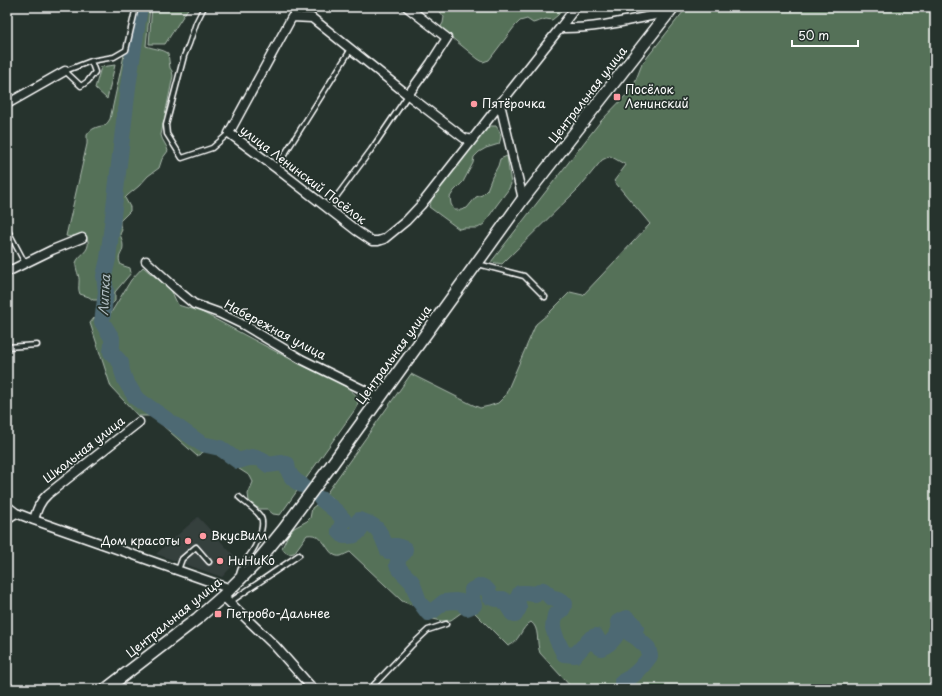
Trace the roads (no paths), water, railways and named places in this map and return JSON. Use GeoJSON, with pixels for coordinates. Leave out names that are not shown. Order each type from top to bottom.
{"type":"FeatureCollection","features":[{"type":"Feature","properties":{"kind":"main road","name":"Центральная улица"},"geometry":{"type":"LineString","coordinates":[[106,689],[228,596],[239,580],[258,561],[284,529],[380,398],[523,199],[672,9]]}},
{"type":"Feature","properties":{"kind":"street"},"geometry":{"type":"LineString","coordinates":[[407,7],[447,38],[408,95]]}},
{"type":"Feature","properties":{"kind":"street","name":"улица Ленинский Посёлок"},"geometry":{"type":"LineString","coordinates":[[472,140],[464,138],[312,18],[292,17],[229,133],[357,231],[372,240],[378,241],[384,239],[421,205],[560,28],[576,7]]}},
{"type":"Feature","properties":{"kind":"street"},"geometry":{"type":"LineString","coordinates":[[560,28],[575,29],[612,24],[672,9]]}},
{"type":"Feature","properties":{"kind":"street"},"geometry":{"type":"LineString","coordinates":[[7,104],[65,71]]}},
{"type":"Feature","properties":{"kind":"street"},"geometry":{"type":"LineString","coordinates":[[500,104],[523,199]]}},
{"type":"Feature","properties":{"kind":"street"},"geometry":{"type":"LineString","coordinates":[[7,272],[52,250],[82,238]]}},
{"type":"Feature","properties":{"kind":"street","name":"Набережная улица"},"geometry":{"type":"LineString","coordinates":[[146,261],[194,304],[219,313],[244,325],[301,359],[380,398]]}},
{"type":"Feature","properties":{"kind":"street","name":"Школьная улица"},"geometry":{"type":"LineString","coordinates":[[34,520],[41,500],[139,422]]}},
{"type":"Feature","properties":{"kind":"street"},"geometry":{"type":"LineString","coordinates":[[7,506],[34,520],[178,570],[228,596],[313,689]]}},
{"type":"Feature","properties":{"kind":"street"},"geometry":{"type":"LineString","coordinates":[[7,519],[16,512]]}},
{"type":"Feature","properties":{"kind":"lane"},"geometry":{"type":"LineString","coordinates":[[91,61],[94,72],[88,81],[81,86],[65,71],[91,61],[114,57],[126,50],[136,7]]}},
{"type":"Feature","properties":{"kind":"lane"},"geometry":{"type":"LineString","coordinates":[[204,7],[184,56],[166,125],[167,134],[182,158],[212,148],[229,133]]}},
{"type":"Feature","properties":{"kind":"lane"},"geometry":{"type":"LineString","coordinates":[[276,168],[351,49]]}},
{"type":"Feature","properties":{"kind":"lane"},"geometry":{"type":"LineString","coordinates":[[328,208],[371,150],[408,95]]}},
{"type":"Feature","properties":{"kind":"lane"},"geometry":{"type":"LineString","coordinates":[[7,229],[25,263]]}},
{"type":"Feature","properties":{"kind":"lane"},"geometry":{"type":"LineString","coordinates":[[476,264],[524,276],[545,297]]}},
{"type":"Feature","properties":{"kind":"lane"},"geometry":{"type":"LineString","coordinates":[[7,348],[37,345]]}},
{"type":"Feature","properties":{"kind":"lane"},"geometry":{"type":"LineString","coordinates":[[239,497],[260,516],[263,523],[261,533],[239,572],[239,580]]}},
{"type":"Feature","properties":{"kind":"lane"},"geometry":{"type":"LineString","coordinates":[[178,570],[182,559],[196,547],[209,562]]}},
{"type":"Feature","properties":{"kind":"lane"},"geometry":{"type":"LineString","coordinates":[[228,596],[300,555]]}},
{"type":"Feature","properties":{"kind":"lane"},"geometry":{"type":"LineString","coordinates":[[370,689],[428,630],[446,624]]}},
{"type":"Feature","properties":{"kind":"waterway","name":"Липка"},"geometry":{"type":"LineString","coordinates":[[140,7],[128,87],[108,259],[104,276],[106,292],[102,322],[112,338],[111,352],[121,363],[125,380],[136,398],[202,444],[220,448],[238,461],[252,457],[261,459],[268,465],[282,463],[287,464],[288,471],[292,477],[302,485]]}},
{"type":"Feature","properties":{"kind":"waterway","name":"Липка"},"geometry":{"type":"LineString","coordinates":[[321,499],[344,520],[339,531],[344,536],[354,536],[359,532],[361,529],[358,523],[359,520],[372,525],[379,531],[388,551],[393,551],[393,546],[405,549],[404,553],[399,557],[397,565],[412,582],[419,601],[428,613],[444,602],[461,602],[467,608],[474,605],[472,590],[481,586],[488,590],[490,597],[503,599],[515,615],[519,608],[517,600],[520,593],[536,594],[543,590],[550,597],[558,599],[565,604],[562,610],[555,615],[553,628],[564,654],[575,655],[591,638],[596,636],[598,640],[596,644],[601,648],[608,644],[617,634],[619,626],[618,622],[627,618],[636,628],[631,630],[629,633],[648,648],[650,656],[638,671],[622,682],[623,689]]}},
{"type":"Feature","properties":{"kind":"place","name":"Посёлок Ленинский"},"geometry":{"type":"Point","coordinates":[617,97]}},
{"type":"Feature","properties":{"kind":"place","name":"Пятёрочка"},"geometry":{"type":"Point","coordinates":[474,104]}},
{"type":"Feature","properties":{"kind":"place","name":"ВкусВилл"},"geometry":{"type":"Point","coordinates":[203,536]}},
{"type":"Feature","properties":{"kind":"place","name":"Дом красоты"},"geometry":{"type":"Point","coordinates":[188,541]}},
{"type":"Feature","properties":{"kind":"place","name":"НиНиКо"},"geometry":{"type":"Point","coordinates":[220,561]}},
{"type":"Feature","properties":{"kind":"place","name":"Петрово-Дальнее"},"geometry":{"type":"Point","coordinates":[218,614]}}]}
